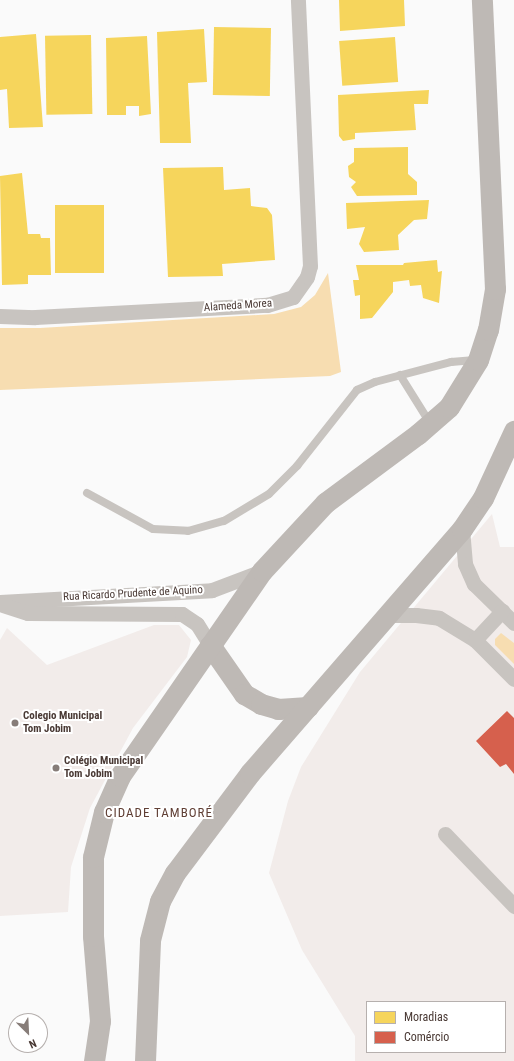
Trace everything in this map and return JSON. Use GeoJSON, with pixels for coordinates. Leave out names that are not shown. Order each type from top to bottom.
{"type":"FeatureCollection","features":[{"type":"Feature","properties":{"kind":"main road"},"geometry":{"type":"LineString","coordinates":[[94,1061],[100,1021],[93,936],[93,856],[104,812],[120,776],[262,571],[325,503],[430,424],[450,407],[478,360],[488,330],[495,289],[482,0]]}},
{"type":"Feature","properties":{"kind":"main road"},"geometry":{"type":"LineString","coordinates":[[145,1061],[150,940],[160,901],[187,854],[223,806],[462,530],[483,498],[514,431]]}},
{"type":"Feature","properties":{"kind":"main road"},"geometry":{"type":"LineString","coordinates":[[210,645],[244,694],[261,704],[278,709],[308,707]]}},
{"type":"Feature","properties":{"kind":"street","name":"Alameda Morea"},"geometry":{"type":"LineString","coordinates":[[0,316],[35,317],[267,305],[294,297],[307,277],[310,266],[298,0]]}},
{"type":"Feature","properties":{"kind":"street"},"geometry":{"type":"LineString","coordinates":[[462,530],[464,564],[474,584],[514,623]]}},
{"type":"Feature","properties":{"kind":"street","name":"Rua Ricardo Prudente de Aquino"},"geometry":{"type":"LineString","coordinates":[[0,603],[212,590],[262,571]]}},
{"type":"Feature","properties":{"kind":"street","name":"Rua Ricardo Prudente de Aquino"},"geometry":{"type":"LineString","coordinates":[[0,603],[28,613],[182,614],[197,624],[210,645]]}},
{"type":"Feature","properties":{"kind":"street"},"geometry":{"type":"LineString","coordinates":[[475,640],[502,611]]}},
{"type":"Feature","properties":{"kind":"street"},"geometry":{"type":"LineString","coordinates":[[388,615],[416,615],[439,618],[475,640],[514,679]]}},
{"type":"Feature","properties":{"kind":"street"},"geometry":{"type":"LineString","coordinates":[[445,834],[514,906]]}},
{"type":"Feature","properties":{"kind":"lane"},"geometry":{"type":"LineString","coordinates":[[87,493],[153,529],[188,531],[224,521],[269,494],[297,466],[356,390],[400,375],[451,362],[478,360]]}},
{"type":"Feature","properties":{"kind":"lane"},"geometry":{"type":"LineString","coordinates":[[400,375],[430,424]]}},
{"type":"Feature","properties":{"kind":"shaded area"},"geometry":{"type":"Polygon","coordinates":[[[328,273],[341,372],[330,376],[0,390],[0,328],[40,328],[274,314],[301,307],[315,295],[328,273]]]}},
{"type":"Feature","properties":{"kind":"shaded area"},"geometry":{"type":"Polygon","coordinates":[[[492,514],[500,547],[514,547],[514,1061],[355,1061],[355,1036],[302,950],[269,873],[288,801],[301,767],[360,672],[492,514]]]}},
{"type":"Feature","properties":{"kind":"shaded area","name":"Colégio Municipal Tom Jobim"},"geometry":{"type":"Polygon","coordinates":[[[154,625],[179,625],[191,640],[187,657],[133,728],[90,808],[71,867],[68,912],[0,916],[0,640],[7,628],[47,665],[154,625]]]}},
{"type":"Feature","properties":{"kind":"shaded area"},"geometry":{"type":"Polygon","coordinates":[[[501,633],[514,643],[514,664],[495,645],[495,639],[501,633]]]}},
{"type":"Feature","properties":{"kind":"building: Moradias"},"geometry":{"type":"Polygon","coordinates":[[[339,0],[404,0],[405,26],[340,31],[339,0]]]}},
{"type":"Feature","properties":{"kind":"building: Moradias"},"geometry":{"type":"Polygon","coordinates":[[[214,27],[271,28],[270,96],[213,95],[214,27]]]}},
{"type":"Feature","properties":{"kind":"building: Moradias"},"geometry":{"type":"Polygon","coordinates":[[[204,29],[207,82],[188,83],[191,143],[160,143],[157,32],[204,29]]]}},
{"type":"Feature","properties":{"kind":"building: Moradias"},"geometry":{"type":"Polygon","coordinates":[[[36,34],[43,127],[9,128],[7,89],[0,90],[0,37],[36,34]]]}},
{"type":"Feature","properties":{"kind":"building: Moradias"},"geometry":{"type":"Polygon","coordinates":[[[91,35],[92,114],[46,115],[45,36],[91,35]]]}},
{"type":"Feature","properties":{"kind":"building: Moradias"},"geometry":{"type":"Polygon","coordinates":[[[147,36],[151,114],[139,116],[139,106],[126,106],[126,115],[107,115],[106,38],[147,36]]]}},
{"type":"Feature","properties":{"kind":"building: Moradias"},"geometry":{"type":"Polygon","coordinates":[[[395,37],[398,82],[342,86],[339,41],[395,37]]]}},
{"type":"Feature","properties":{"kind":"building: Moradias"},"geometry":{"type":"Polygon","coordinates":[[[429,90],[428,104],[414,104],[416,130],[355,133],[355,139],[343,141],[339,136],[338,95],[429,90]]]}},
{"type":"Feature","properties":{"kind":"building: Moradias"},"geometry":{"type":"Polygon","coordinates":[[[408,147],[408,174],[417,182],[417,195],[357,196],[351,187],[356,182],[349,177],[348,166],[354,162],[354,148],[408,147]]]}},
{"type":"Feature","properties":{"kind":"building: Moradias"},"geometry":{"type":"Polygon","coordinates":[[[223,167],[224,190],[250,188],[251,206],[267,208],[272,215],[275,260],[222,264],[223,276],[168,277],[163,168],[223,167]]]}},
{"type":"Feature","properties":{"kind":"building: Moradias"},"geometry":{"type":"Polygon","coordinates":[[[22,173],[28,234],[40,234],[41,238],[50,238],[51,275],[28,275],[28,284],[2,285],[0,176],[22,173]]]}},
{"type":"Feature","properties":{"kind":"building: Moradias"},"geometry":{"type":"Polygon","coordinates":[[[429,200],[427,219],[414,220],[398,235],[399,250],[364,252],[359,244],[365,227],[347,229],[346,203],[429,200]]]}},
{"type":"Feature","properties":{"kind":"building: Moradias"},"geometry":{"type":"Polygon","coordinates":[[[55,205],[104,205],[104,273],[55,273],[55,205]]]}},
{"type":"Feature","properties":{"kind":"building: Moradias"},"geometry":{"type":"Polygon","coordinates":[[[437,260],[438,272],[442,271],[439,303],[423,298],[421,285],[410,286],[409,280],[393,282],[393,292],[372,318],[360,319],[360,295],[355,296],[353,280],[359,280],[356,265],[403,265],[404,263],[437,260]]]}},
{"type":"Feature","properties":{"kind":"building: Comércio"},"geometry":{"type":"Polygon","coordinates":[[[507,711],[514,718],[514,774],[506,764],[500,767],[476,741],[507,711]]]}},
{"type":"Feature","properties":{"kind":"place","name":"Colegio Municipal Tom Jobim"},"geometry":{"type":"Point","coordinates":[15,723]}},
{"type":"Feature","properties":{"kind":"place","name":"Colégio Municipal Tom Jobim"},"geometry":{"type":"Point","coordinates":[56,768]}},
{"type":"Feature","properties":{"kind":"district","name":"CIDADE TAMBORÉ"},"geometry":{"type":"Point","coordinates":[159,813]}}]}
